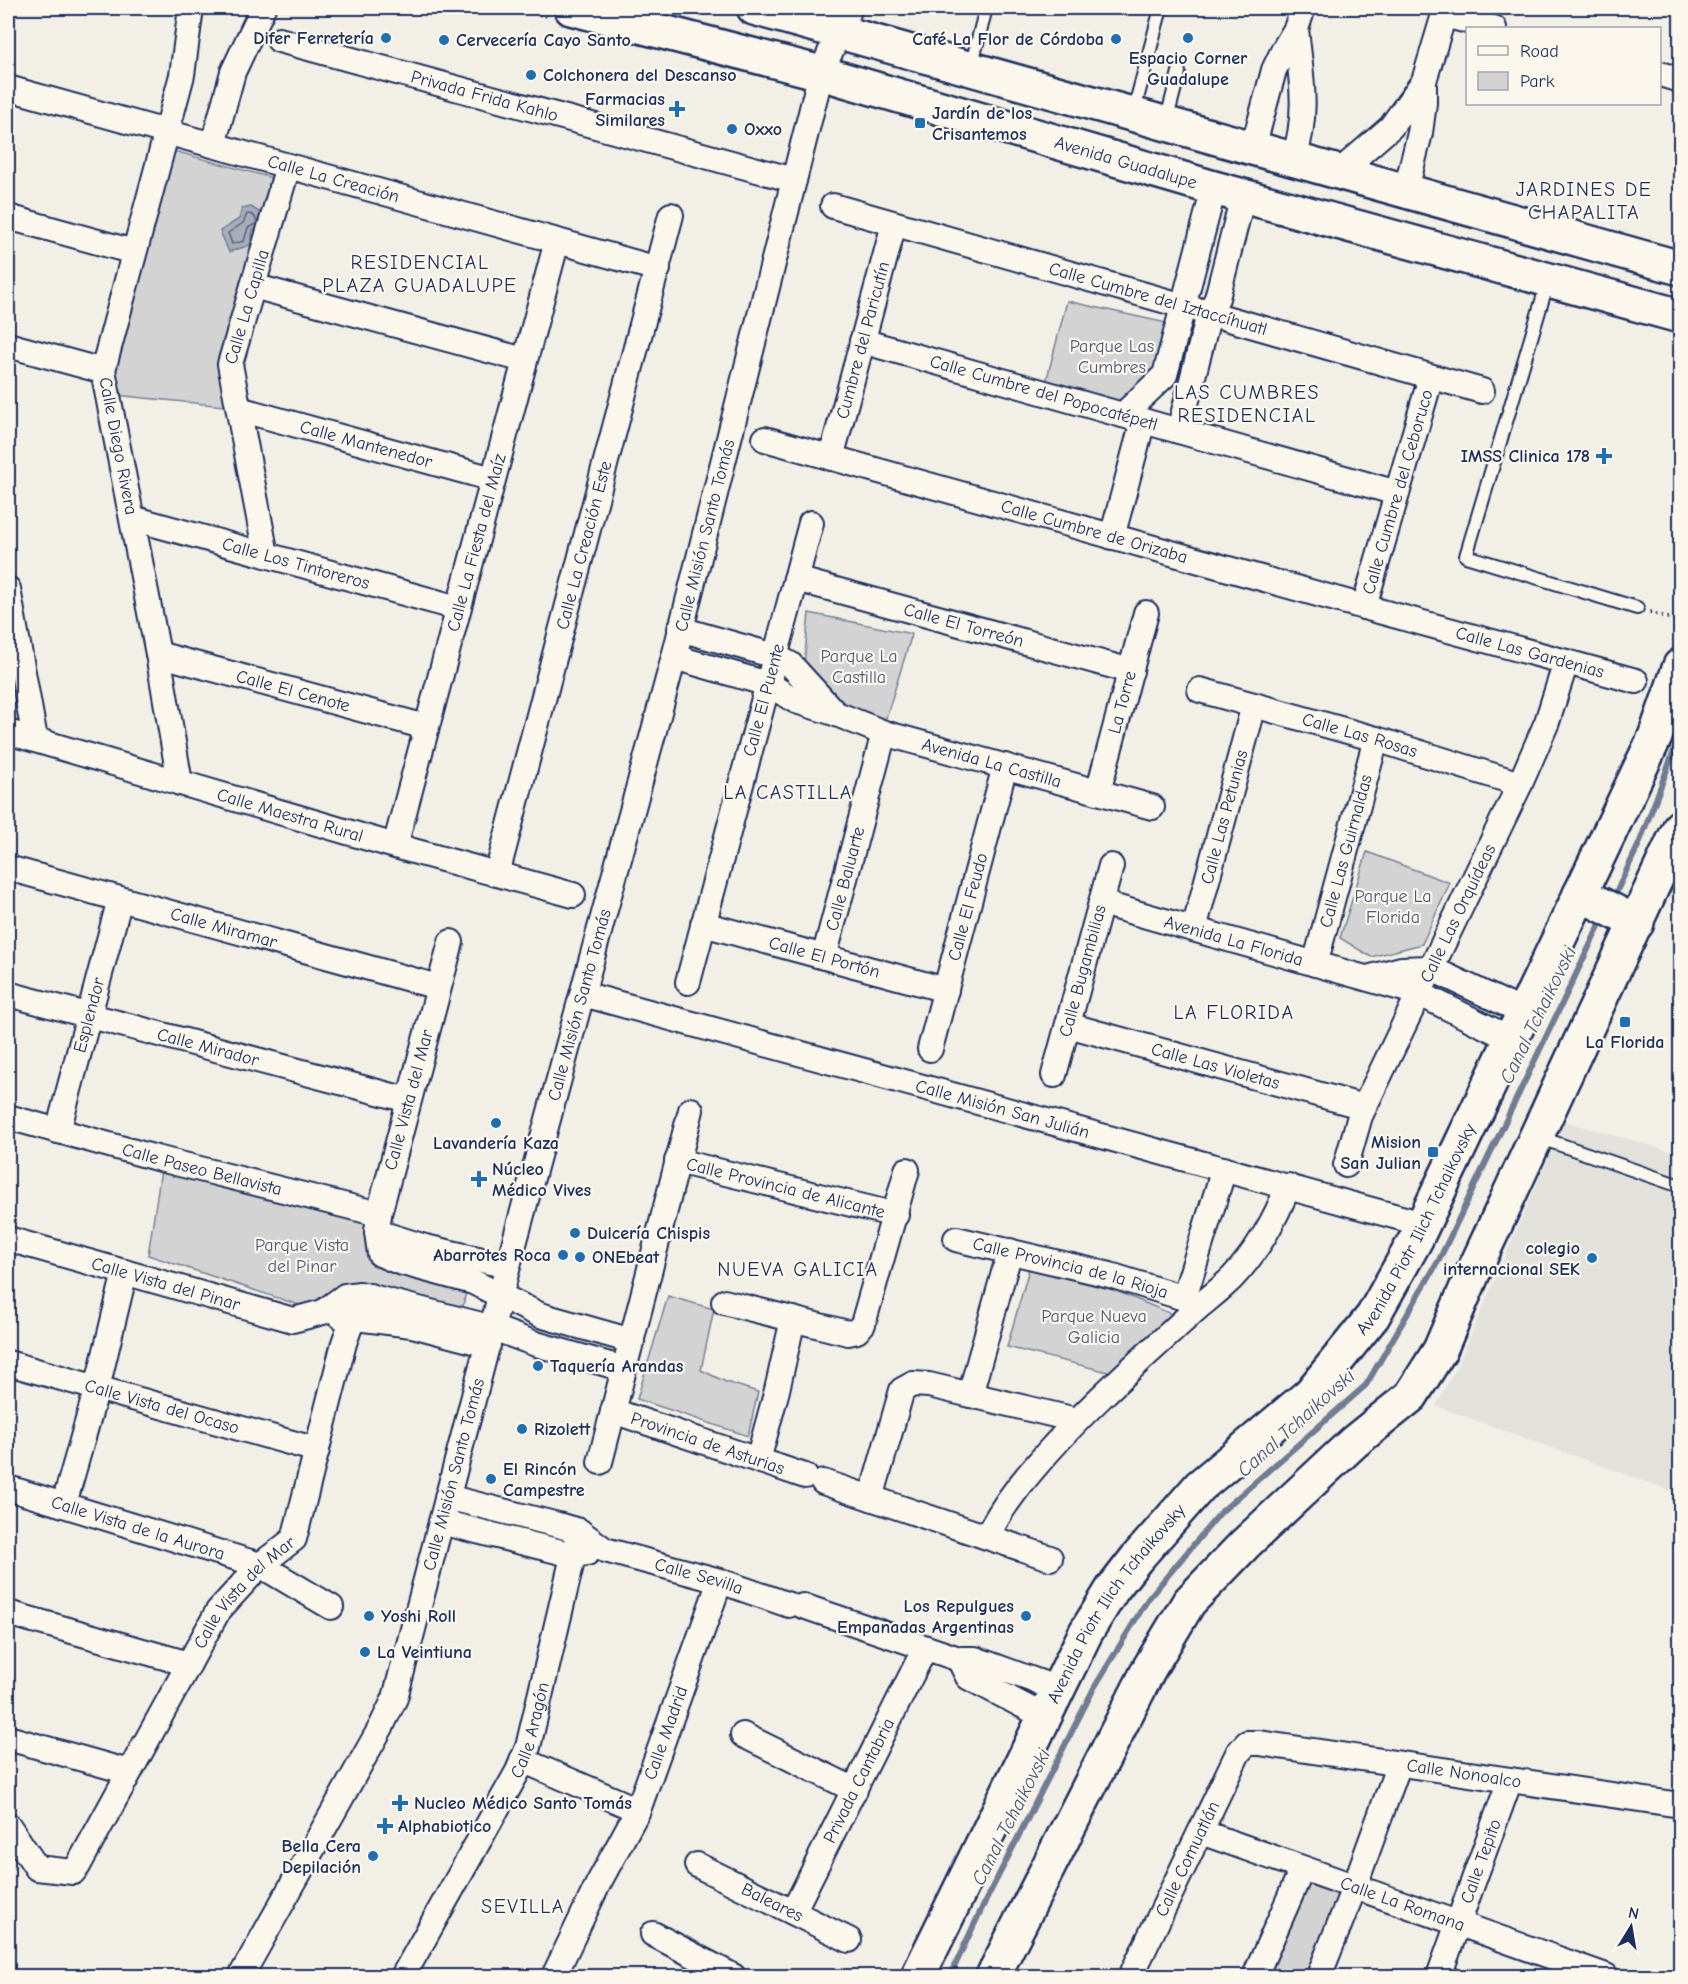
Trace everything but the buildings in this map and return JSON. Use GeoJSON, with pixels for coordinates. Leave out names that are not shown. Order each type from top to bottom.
{"type":"FeatureCollection","features":[{"type":"Feature","properties":{"kind":"street","name":"Calle Diego Rivera"},"geometry":{"type":"LineString","coordinates":[[180,783],[104,371],[182,75],[191,8]]}},
{"type":"Feature","properties":{"kind":"street"},"geometry":{"type":"LineString","coordinates":[[213,145],[233,72],[263,8]]}},
{"type":"Feature","properties":{"kind":"street","name":"Avenida Guadalupe"},"geometry":{"type":"LineString","coordinates":[[571,8],[821,73],[1228,192],[1680,316]]}},
{"type":"Feature","properties":{"kind":"street"},"geometry":{"type":"LineString","coordinates":[[754,8],[828,20],[971,68],[1680,268]]}},
{"type":"Feature","properties":{"kind":"street"},"geometry":{"type":"LineString","coordinates":[[1406,190],[1420,133],[1424,81],[1445,11],[1491,27]]}},
{"type":"Feature","properties":{"kind":"street"},"geometry":{"type":"LineString","coordinates":[[1253,148],[1274,70],[1299,18]]}},
{"type":"Feature","properties":{"kind":"street"},"geometry":{"type":"LineString","coordinates":[[1294,159],[1303,124],[1304,106],[1299,18]]}},
{"type":"Feature","properties":{"kind":"street","name":"Calle Misión Santo Tomás"},"geometry":{"type":"LineString","coordinates":[[241,1977],[395,1698],[508,1266],[674,657],[821,73],[828,20]]}},
{"type":"Feature","properties":{"kind":"street","name":"Privada Frida Kahlo"},"geometry":{"type":"LineString","coordinates":[[279,40],[794,180]]}},
{"type":"Feature","properties":{"kind":"street"},"geometry":{"type":"LineString","coordinates":[[1661,75],[1680,80]]}},
{"type":"Feature","properties":{"kind":"street"},"geometry":{"type":"LineString","coordinates":[[1339,172],[1391,127],[1424,81]]}},
{"type":"Feature","properties":{"kind":"street","name":"Calle La Creación"},"geometry":{"type":"LineString","coordinates":[[8,88],[658,269]]}},
{"type":"Feature","properties":{"kind":"street","name":"Calle La Capilla"},"geometry":{"type":"LineString","coordinates":[[266,555],[230,364],[288,166]]}},
{"type":"Feature","properties":{"kind":"street"},"geometry":{"type":"LineString","coordinates":[[1112,537],[1133,418],[1165,375],[1182,306],[1228,192]]}},
{"type":"Feature","properties":{"kind":"street"},"geometry":{"type":"LineString","coordinates":[[1179,431],[1209,314],[1217,298],[1228,192]]}},
{"type":"Feature","properties":{"kind":"street","name":"Calle Cumbre del Iztaccíhuatl"},"geometry":{"type":"LineString","coordinates":[[832,206],[1482,391]]}},
{"type":"Feature","properties":{"kind":"street","name":"Calle La Creación Este"},"geometry":{"type":"LineString","coordinates":[[496,874],[671,215]]}},
{"type":"Feature","properties":{"kind":"street"},"geometry":{"type":"LineString","coordinates":[[8,217],[134,252]]}},
{"type":"Feature","properties":{"kind":"street","name":"Cumbre del Paricutín"},"geometry":{"type":"LineString","coordinates":[[831,458],[894,224]]}},
{"type":"Feature","properties":{"kind":"street","name":"Calle La Fiesta del Maíz"},"geometry":{"type":"LineString","coordinates":[[395,846],[557,241]]}},
{"type":"Feature","properties":{"kind":"street"},"geometry":{"type":"LineString","coordinates":[[253,286],[524,360]]}},
{"type":"Feature","properties":{"kind":"street","name":"Calle Cumbre del Popocatépetl"},"geometry":{"type":"LineString","coordinates":[[862,341],[1397,493]]}},
{"type":"Feature","properties":{"kind":"street"},"geometry":{"type":"LineString","coordinates":[[8,345],[104,371]]}},
{"type":"Feature","properties":{"kind":"street"},"geometry":{"type":"LineString","coordinates":[[1165,375],[1192,382]]}},
{"type":"Feature","properties":{"kind":"street","name":"Calle Cumbre del Ceboruco"},"geometry":{"type":"LineString","coordinates":[[1364,607],[1431,377]]}},
{"type":"Feature","properties":{"kind":"street","name":"Calle Mantenedor"},"geometry":{"type":"LineString","coordinates":[[239,409],[493,479]]}},
{"type":"Feature","properties":{"kind":"street","name":"Calle Cumbre de Orizaba"},"geometry":{"type":"LineString","coordinates":[[765,439],[1423,624]]}},
{"type":"Feature","properties":{"kind":"street","name":"Calle Los Tintoreros"},"geometry":{"type":"LineString","coordinates":[[132,518],[458,608]]}},
{"type":"Feature","properties":{"kind":"street","name":"Calle El Puente"},"geometry":{"type":"LineString","coordinates":[[688,982],[811,523]]}},
{"type":"Feature","properties":{"kind":"street","name":"Calle El Torreón"},"geometry":{"type":"LineString","coordinates":[[796,579],[1131,671]]}},
{"type":"Feature","properties":{"kind":"street"},"geometry":{"type":"LineString","coordinates":[[8,590],[35,739]]}},
{"type":"Feature","properties":{"kind":"street","name":"La Torre"},"geometry":{"type":"LineString","coordinates":[[1098,792],[1146,613]]}},
{"type":"Feature","properties":{"kind":"street","name":"Calle Las Gardenias"},"geometry":{"type":"LineString","coordinates":[[1423,624],[1636,681]]}},
{"type":"Feature","properties":{"kind":"street","name":"Avenida La Castilla"},"geometry":{"type":"LineString","coordinates":[[680,629],[775,656],[796,669],[834,713]]}},
{"type":"Feature","properties":{"kind":"street","name":"Calle El Cenote"},"geometry":{"type":"LineString","coordinates":[[158,654],[426,728]]}},
{"type":"Feature","properties":{"kind":"street","name":"Avenida La Castilla"},"geometry":{"type":"LineString","coordinates":[[674,657],[768,684],[796,701],[884,733],[1152,807]]}},
{"type":"Feature","properties":{"kind":"street","name":"Calle Las Orquídeas"},"geometry":{"type":"LineString","coordinates":[[1346,1165],[1364,1107],[1521,784],[1547,722],[1566,662]]}},
{"type":"Feature","properties":{"kind":"street","name":"Avenida Piotr Ilich Tchaikovsky"},"geometry":{"type":"LineString","coordinates":[[993,1977],[1150,1667],[1189,1602],[1245,1544],[1354,1442],[1411,1396],[1440,1350],[1537,1136],[1607,908],[1654,737],[1680,666]]}},
{"type":"Feature","properties":{"kind":"street","name":"Calle Las Rosas"},"geometry":{"type":"LineString","coordinates":[[1200,690],[1376,739],[1521,784]]}},
{"type":"Feature","properties":{"kind":"street","name":"Calle Las Petunias"},"geometry":{"type":"LineString","coordinates":[[1194,929],[1254,705]]}},
{"type":"Feature","properties":{"kind":"street","name":"Calle Maestra Rural"},"geometry":{"type":"LineString","coordinates":[[8,732],[573,896]]}},
{"type":"Feature","properties":{"kind":"street","name":"Calle Baluarte"},"geometry":{"type":"LineString","coordinates":[[824,957],[884,733]]}},
{"type":"Feature","properties":{"kind":"street","name":"Calle Las Guirnaldas"},"geometry":{"type":"LineString","coordinates":[[1315,964],[1376,739]]}},
{"type":"Feature","properties":{"kind":"street","name":"Calle El Feudo"},"geometry":{"type":"LineString","coordinates":[[930,1049],[1005,766]]}},
{"type":"Feature","properties":{"kind":"street","name":"Avenida Piotr Ilich Tchaikovsky"},"geometry":{"type":"LineString","coordinates":[[918,1977],[1086,1632],[1112,1590],[1200,1486],[1310,1394],[1373,1316],[1423,1224],[1517,1025],[1607,908],[1680,828]]}},
{"type":"Feature","properties":{"kind":"street","name":"Calle Bugambilias"},"geometry":{"type":"LineString","coordinates":[[1054,1075],[1111,866]]}},
{"type":"Feature","properties":{"kind":"street","name":"Calle Miramar"},"geometry":{"type":"LineString","coordinates":[[8,868],[438,987]]}},
{"type":"Feature","properties":{"kind":"street","name":"Esplendor"},"geometry":{"type":"LineString","coordinates":[[58,1131],[120,899]]}},
{"type":"Feature","properties":{"kind":"street","name":"Avenida La Florida"},"geometry":{"type":"LineString","coordinates":[[1101,903],[1367,978],[1517,1025]]}},
{"type":"Feature","properties":{"kind":"street","name":"Calle El Portón"},"geometry":{"type":"LineString","coordinates":[[703,924],[946,990]]}},
{"type":"Feature","properties":{"kind":"street","name":"Calle Vista del Mar"},"geometry":{"type":"LineString","coordinates":[[378,1223],[408,1100],[451,942]]}},
{"type":"Feature","properties":{"kind":"street","name":"Avenida La Florida"},"geometry":{"type":"LineString","coordinates":[[1367,978],[1401,969],[1430,968],[1517,1025]]}},
{"type":"Feature","properties":{"kind":"street","name":"Calle Mirador"},"geometry":{"type":"LineString","coordinates":[[8,994],[408,1100]]}},
{"type":"Feature","properties":{"kind":"street","name":"Calle Misión San Julián"},"geometry":{"type":"LineString","coordinates":[[583,994],[1423,1224]]}},
{"type":"Feature","properties":{"kind":"street","name":"Calle Las Violetas"},"geometry":{"type":"LineString","coordinates":[[1068,1025],[1364,1107]]}},
{"type":"Feature","properties":{"kind":"street"},"geometry":{"type":"LineString","coordinates":[[600,1462],[691,1110]]}},
{"type":"Feature","properties":{"kind":"street","name":"Calle Paseo Bellavista"},"geometry":{"type":"LineString","coordinates":[[8,1117],[378,1223],[425,1247],[508,1266]]}},
{"type":"Feature","properties":{"kind":"street","name":"Calle Provincia de Alicante"},"geometry":{"type":"LineString","coordinates":[[677,1161],[896,1215]]}},
{"type":"Feature","properties":{"kind":"street"},"geometry":{"type":"LineString","coordinates":[[1190,1304],[1224,1169]]}},
{"type":"Feature","properties":{"kind":"street"},"geometry":{"type":"LineString","coordinates":[[724,1302],[848,1333],[857,1331],[863,1324],[907,1170]]}},
{"type":"Feature","properties":{"kind":"street"},"geometry":{"type":"LineString","coordinates":[[987,1537],[1006,1504],[1076,1420],[1190,1304],[1231,1278],[1249,1258],[1274,1216],[1288,1186]]}},
{"type":"Feature","properties":{"kind":"street"},"geometry":{"type":"LineString","coordinates":[[378,1223],[380,1254],[399,1262],[473,1282],[502,1294],[540,1315],[632,1341]]}},
{"type":"Feature","properties":{"kind":"street","name":"Calle Vista del Pinar"},"geometry":{"type":"LineString","coordinates":[[8,1239],[293,1320],[323,1312],[345,1296],[352,1294],[370,1296],[490,1337]]}},
{"type":"Feature","properties":{"kind":"street","name":"Calle Provincia de la Rioja"},"geometry":{"type":"LineString","coordinates":[[956,1239],[1110,1275],[1190,1304]]}},
{"type":"Feature","properties":{"kind":"street"},"geometry":{"type":"LineString","coordinates":[[970,1395],[1010,1251]]}},
{"type":"Feature","properties":{"kind":"street"},"geometry":{"type":"LineString","coordinates":[[64,1504],[97,1388],[125,1272]]}},
{"type":"Feature","properties":{"kind":"street","name":"Calle Vista del Mar"},"geometry":{"type":"LineString","coordinates":[[8,1825],[37,1868],[73,1872],[218,1611],[260,1566],[294,1539],[344,1342],[353,1318],[370,1296]]}},
{"type":"Feature","properties":{"kind":"street","name":"Calle Vista del Pinar"},"geometry":{"type":"LineString","coordinates":[[323,1312],[490,1337]]}},
{"type":"Feature","properties":{"kind":"street"},"geometry":{"type":"LineString","coordinates":[[758,1460],[793,1319]]}},
{"type":"Feature","properties":{"kind":"street"},"geometry":{"type":"LineString","coordinates":[[490,1337],[536,1344],[624,1369]]}},
{"type":"Feature","properties":{"kind":"street","name":"Calle Vista del Ocaso"},"geometry":{"type":"LineString","coordinates":[[8,1364],[317,1450]]}},
{"type":"Feature","properties":{"kind":"street"},"geometry":{"type":"LineString","coordinates":[[871,1498],[902,1390],[913,1384],[928,1384],[1076,1420]]}},
{"type":"Feature","properties":{"kind":"street","name":"Provincia de Asturias"},"geometry":{"type":"LineString","coordinates":[[613,1412],[1050,1558]]}},
{"type":"Feature","properties":{"kind":"street","name":"Calle Vista de la Aurora"},"geometry":{"type":"LineString","coordinates":[[8,1488],[260,1566],[332,1607]]}},
{"type":"Feature","properties":{"kind":"street","name":"Calle Sevilla"},"geometry":{"type":"LineString","coordinates":[[447,1497],[579,1532],[605,1550],[720,1581],[959,1659],[975,1659],[1051,1703]]}},
{"type":"Feature","properties":{"kind":"street","name":"Calle Sevilla"},"geometry":{"type":"LineString","coordinates":[[441,1522],[573,1555],[605,1550]]}},
{"type":"Feature","properties":{"kind":"street","name":"Calle Aragón"},"geometry":{"type":"LineString","coordinates":[[403,1977],[528,1747],[579,1532]]}},
{"type":"Feature","properties":{"kind":"street","name":"Calle Madrid"},"geometry":{"type":"LineString","coordinates":[[554,1977],[598,1884],[638,1810],[720,1581]]}},
{"type":"Feature","properties":{"kind":"street"},"geometry":{"type":"LineString","coordinates":[[8,1613],[189,1664]]}},
{"type":"Feature","properties":{"kind":"street","name":"Privada Cantabria"},"geometry":{"type":"LineString","coordinates":[[794,1912],[925,1648]]}},
{"type":"Feature","properties":{"kind":"street"},"geometry":{"type":"LineString","coordinates":[[742,1735],[855,1790]]}},
{"type":"Feature","properties":{"kind":"street"},"geometry":{"type":"LineString","coordinates":[[8,1738],[129,1772]]}},
{"type":"Feature","properties":{"kind":"street","name":"Calle Nonoalco"},"geometry":{"type":"LineString","coordinates":[[1247,1743],[1680,1805]]}},
{"type":"Feature","properties":{"kind":"street","name":"Calle Comuatlán"},"geometry":{"type":"LineString","coordinates":[[1131,1977],[1238,1754],[1247,1743]]}},
{"type":"Feature","properties":{"kind":"street"},"geometry":{"type":"LineString","coordinates":[[522,1760],[638,1810]]}},
{"type":"Feature","properties":{"kind":"street"},"geometry":{"type":"LineString","coordinates":[[1319,1977],[1399,1764]]}},
{"type":"Feature","properties":{"kind":"street","name":"Calle Tepito"},"geometry":{"type":"LineString","coordinates":[[1439,1977],[1510,1780]]}},
{"type":"Feature","properties":{"kind":"street","name":"Calle La Romana"},"geometry":{"type":"LineString","coordinates":[[1201,1832],[1606,1977]]}},
{"type":"Feature","properties":{"kind":"street","name":"Baleares"},"geometry":{"type":"LineString","coordinates":[[697,1865],[849,1940]]}},
{"type":"Feature","properties":{"kind":"street"},"geometry":{"type":"LineString","coordinates":[[1255,1977],[1302,1869]]}},
{"type":"Feature","properties":{"kind":"street"},"geometry":{"type":"LineString","coordinates":[[653,1934],[734,1977]]}},
{"type":"Feature","properties":{"kind":"lane"},"geometry":{"type":"LineString","coordinates":[[971,68],[986,8]]}},
{"type":"Feature","properties":{"kind":"lane"},"geometry":{"type":"LineString","coordinates":[[1133,114],[1161,8]]}},
{"type":"Feature","properties":{"kind":"lane"},"geometry":{"type":"LineString","coordinates":[[1166,123],[1179,72]]}},
{"type":"Feature","properties":{"kind":"lane"},"geometry":{"type":"LineString","coordinates":[[1548,280],[1466,556],[1637,608]]}},
{"type":"Feature","properties":{"kind":"lane"},"geometry":{"type":"LineString","coordinates":[[1537,1136],[1680,1186]]}},
{"type":"Feature","properties":{"kind":"path"},"geometry":{"type":"LineString","coordinates":[[1637,608],[1680,622]]}},
{"type":"Feature","properties":{"kind":"shaded area","name":"colegio internacional SEK"},"geometry":{"type":"Polygon","coordinates":[[[1564,1121],[1680,1154],[1680,1494],[1436,1406],[1459,1362],[1564,1121]]]}},
{"type":"Feature","properties":{"kind":"green space"},"geometry":{"type":"Polygon","coordinates":[[[167,149],[276,179],[234,407],[115,395],[109,372],[167,149]]]}},
{"type":"Feature","properties":{"kind":"green space","name":"Parque Las Cumbres"},"geometry":{"type":"Polygon","coordinates":[[[1067,301],[1171,324],[1160,373],[1121,405],[1046,382],[1067,301]]]}},
{"type":"Feature","properties":{"kind":"green space","name":"Parque La Castilla"},"geometry":{"type":"Polygon","coordinates":[[[809,613],[912,634],[885,721],[840,705],[804,665],[809,613]]]}},
{"type":"Feature","properties":{"kind":"green space","name":"Parque La Florida"},"geometry":{"type":"Polygon","coordinates":[[[1367,852],[1450,883],[1422,944],[1371,957],[1340,938],[1367,852]]]}},
{"type":"Feature","properties":{"kind":"green space","name":"Parque Vista del Pinar"},"geometry":{"type":"Polygon","coordinates":[[[161,1170],[374,1222],[467,1287],[461,1316],[365,1282],[338,1289],[320,1304],[305,1307],[148,1255],[161,1170]]]}},
{"type":"Feature","properties":{"kind":"green space","name":"Parque Nueva Galicia"},"geometry":{"type":"Polygon","coordinates":[[[1029,1269],[1114,1290],[1174,1315],[1112,1373],[1007,1347],[1029,1269]]]}},
{"type":"Feature","properties":{"kind":"green space"},"geometry":{"type":"Polygon","coordinates":[[[668,1296],[714,1309],[701,1370],[726,1382],[758,1392],[748,1436],[637,1399],[668,1296]]]}},
{"type":"Feature","properties":{"kind":"green space"},"geometry":{"type":"Polygon","coordinates":[[[1304,1877],[1345,1893],[1311,1976],[1262,1976],[1304,1877]]]}},
{"type":"Feature","properties":{"kind":"water"},"geometry":{"type":"Polygon","coordinates":[[[251,207],[262,214],[262,233],[253,230],[250,245],[229,252],[220,231],[239,219],[242,209],[251,207]]]}},
{"type":"Feature","properties":{"kind":"waterway","name":"Canal Tchaikovski"},"geometry":{"type":"LineString","coordinates":[[1612,901],[1639,844],[1680,735]]}},
{"type":"Feature","properties":{"kind":"waterway","name":"Canal Tchaikovski"},"geometry":{"type":"LineString","coordinates":[[950,1976],[1094,1688],[1148,1599],[1221,1512],[1366,1385],[1439,1260],[1603,918]]}},
{"type":"Feature","properties":{"kind":"place","name":"Difer Ferretería"},"geometry":{"type":"Point","coordinates":[386,38]}},
{"type":"Feature","properties":{"kind":"place","name":"Espacio Corner Guadalupe"},"geometry":{"type":"Point","coordinates":[1188,38]}},
{"type":"Feature","properties":{"kind":"place","name":"Café La Flor de Córdoba"},"geometry":{"type":"Point","coordinates":[1116,39]}},
{"type":"Feature","properties":{"kind":"place","name":"Cervecería Cayo Santo"},"geometry":{"type":"Point","coordinates":[444,40]}},
{"type":"Feature","properties":{"kind":"place","name":"Colchonera del Descanso"},"geometry":{"type":"Point","coordinates":[531,75]}},
{"type":"Feature","properties":{"kind":"place","name":"Farmacias Similares"},"geometry":{"type":"Point","coordinates":[677,109]}},
{"type":"Feature","properties":{"kind":"place","name":"Jardín de los Crisantemos"},"geometry":{"type":"Point","coordinates":[920,123]}},
{"type":"Feature","properties":{"kind":"place","name":"Oxxo"},"geometry":{"type":"Point","coordinates":[732,129]}},
{"type":"Feature","properties":{"kind":"place","name":"IMSS Clinica 178"},"geometry":{"type":"Point","coordinates":[1604,456]}},
{"type":"Feature","properties":{"kind":"place","name":"La Florida"},"geometry":{"type":"Point","coordinates":[1625,1022]}},
{"type":"Feature","properties":{"kind":"place","name":"Lavandería Kaza"},"geometry":{"type":"Point","coordinates":[496,1123]}},
{"type":"Feature","properties":{"kind":"place","name":"Mision San Julian"},"geometry":{"type":"Point","coordinates":[1433,1152]}},
{"type":"Feature","properties":{"kind":"place","name":"Núcleo Médico Vives"},"geometry":{"type":"Point","coordinates":[479,1179]}},
{"type":"Feature","properties":{"kind":"place","name":"Dulcería Chispis"},"geometry":{"type":"Point","coordinates":[575,1233]}},
{"type":"Feature","properties":{"kind":"place","name":"Abarrotes Roca"},"geometry":{"type":"Point","coordinates":[563,1255]}},
{"type":"Feature","properties":{"kind":"place","name":"ONEbeat"},"geometry":{"type":"Point","coordinates":[580,1257]}},
{"type":"Feature","properties":{"kind":"place","name":"colegio internacional SEK"},"geometry":{"type":"Point","coordinates":[1592,1258]}},
{"type":"Feature","properties":{"kind":"place","name":"Taquería Arandas"},"geometry":{"type":"Point","coordinates":[538,1366]}},
{"type":"Feature","properties":{"kind":"place","name":"Rizolett"},"geometry":{"type":"Point","coordinates":[522,1429]}},
{"type":"Feature","properties":{"kind":"place","name":"El Rincón Campestre"},"geometry":{"type":"Point","coordinates":[491,1479]}},
{"type":"Feature","properties":{"kind":"place","name":"Yoshi Roll"},"geometry":{"type":"Point","coordinates":[369,1616]}},
{"type":"Feature","properties":{"kind":"place","name":"Los Repulgues Empanadas Argentinas"},"geometry":{"type":"Point","coordinates":[1026,1616]}},
{"type":"Feature","properties":{"kind":"place","name":"La Veintiuna"},"geometry":{"type":"Point","coordinates":[365,1652]}},
{"type":"Feature","properties":{"kind":"place","name":"Nucleo Médico Santo Tomás"},"geometry":{"type":"Point","coordinates":[400,1803]}},
{"type":"Feature","properties":{"kind":"place","name":"Alphabiotico"},"geometry":{"type":"Point","coordinates":[385,1826]}},
{"type":"Feature","properties":{"kind":"place","name":"Bella Cera Depilación"},"geometry":{"type":"Point","coordinates":[373,1856]}},
{"type":"Feature","properties":{"kind":"district","name":"JARDINES DE CHAPALITA"},"geometry":{"type":"Point","coordinates":[1584,200]}},
{"type":"Feature","properties":{"kind":"district","name":"RESIDENCIAL PLAZA GUADALUPE"},"geometry":{"type":"Point","coordinates":[420,274]}},
{"type":"Feature","properties":{"kind":"district","name":"LAS CUMBRES RESIDENCIAL"},"geometry":{"type":"Point","coordinates":[1247,404]}},
{"type":"Feature","properties":{"kind":"district","name":"LA CASTILLA"},"geometry":{"type":"Point","coordinates":[788,792]}},
{"type":"Feature","properties":{"kind":"district","name":"LA FLORIDA"},"geometry":{"type":"Point","coordinates":[1234,1012]}},
{"type":"Feature","properties":{"kind":"district","name":"NUEVA GALICIA"},"geometry":{"type":"Point","coordinates":[798,1269]}},
{"type":"Feature","properties":{"kind":"district","name":"SEVILLA"},"geometry":{"type":"Point","coordinates":[523,1906]}}]}
